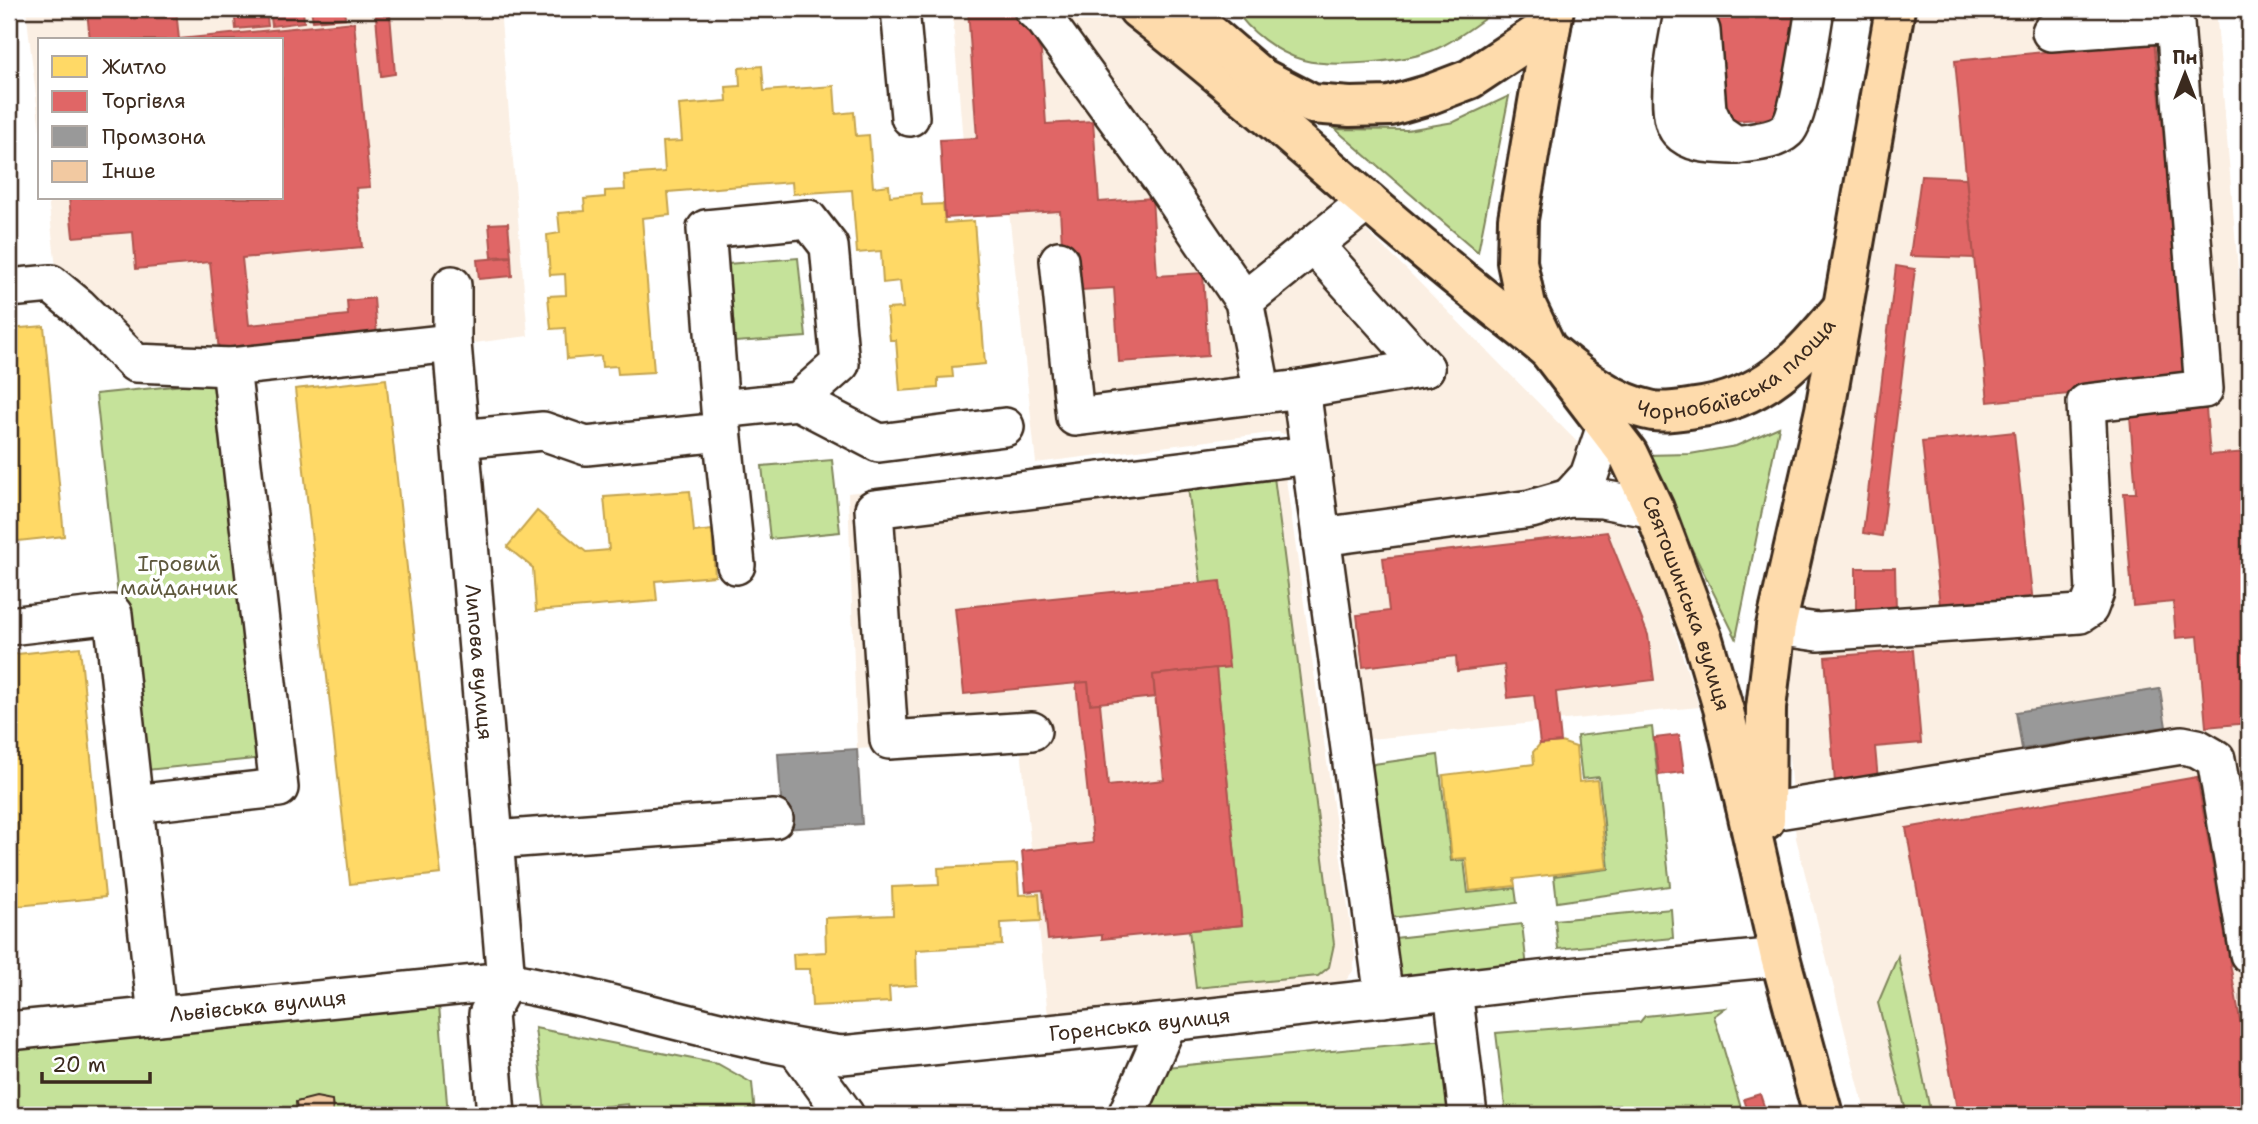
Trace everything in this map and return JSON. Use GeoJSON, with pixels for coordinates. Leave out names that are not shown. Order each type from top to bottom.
{"type":"FeatureCollection","features":[{"type":"Feature","properties":{"kind":"main road","name":"Чорнобаївська площа"},"geometry":{"type":"LineString","coordinates":[[1138,9],[1452,274],[1586,379],[1620,401],[1655,412],[1711,406],[1744,395],[1777,377],[1803,354],[1844,306],[1895,9]]}},
{"type":"Feature","properties":{"kind":"main road","name":"Чорнобаївська площа"},"geometry":{"type":"LineString","coordinates":[[1194,9],[1203,28],[1260,77],[1312,104],[1350,107],[1390,106],[1470,79],[1553,17]]}},
{"type":"Feature","properties":{"kind":"main road","name":"Чорнобаївська площа"},"geometry":{"type":"LineString","coordinates":[[1546,347],[1526,305],[1517,251],[1518,219],[1553,17]]}},
{"type":"Feature","properties":{"kind":"main road","name":"Святошинська вулиця"},"geometry":{"type":"LineString","coordinates":[[1765,888],[1766,708],[1776,626],[1825,410],[1844,306]]}},
{"type":"Feature","properties":{"kind":"main road","name":"Святошинська вулиця"},"geometry":{"type":"LineString","coordinates":[[1546,347],[1628,454],[1654,509],[1703,639],[1724,711],[1780,957],[1823,1115]]}},
{"type":"Feature","properties":{"kind":"street"},"geometry":{"type":"LineString","coordinates":[[900,9],[910,117]]}},
{"type":"Feature","properties":{"kind":"street"},"geometry":{"type":"LineString","coordinates":[[1033,9],[1045,20],[1161,179],[1244,301],[1262,394]]}},
{"type":"Feature","properties":{"kind":"street"},"geometry":{"type":"LineString","coordinates":[[1684,9],[1672,89],[1672,118],[1679,132],[1699,143],[1736,145],[1774,138],[1788,128],[1800,94],[1815,9]]}},
{"type":"Feature","properties":{"kind":"street"},"geometry":{"type":"LineString","coordinates":[[1691,9],[1701,31],[1707,110],[1717,132],[1736,145]]}},
{"type":"Feature","properties":{"kind":"street"},"geometry":{"type":"LineString","coordinates":[[1776,626],[1818,632],[2080,614],[2089,608],[2095,592],[2086,403],[2204,389],[2175,23],[2051,32]]}},
{"type":"Feature","properties":{"kind":"street"},"geometry":{"type":"LineString","coordinates":[[1244,301],[1368,201]]}},
{"type":"Feature","properties":{"kind":"street"},"geometry":{"type":"LineString","coordinates":[[460,439],[543,431],[586,446],[721,420],[798,401],[840,364],[829,246],[808,219],[706,229],[721,420],[736,565]]}},
{"type":"Feature","properties":{"kind":"street"},"geometry":{"type":"LineString","coordinates":[[1059,260],[1075,417],[1301,389],[1425,368],[1314,245]]}},
{"type":"Feature","properties":{"kind":"street"},"geometry":{"type":"LineString","coordinates":[[9,288],[51,284],[79,307],[135,363],[231,367],[452,343]]}},
{"type":"Feature","properties":{"kind":"street","name":"Липова вулиця"},"geometry":{"type":"LineString","coordinates":[[452,285],[452,343],[506,981]]}},
{"type":"Feature","properties":{"kind":"street"},"geometry":{"type":"LineString","coordinates":[[134,804],[279,788],[231,367]]}},
{"type":"Feature","properties":{"kind":"street"},"geometry":{"type":"LineString","coordinates":[[1301,389],[1384,998]]}},
{"type":"Feature","properties":{"kind":"street"},"geometry":{"type":"LineString","coordinates":[[798,401],[879,443],[1004,427]]}},
{"type":"Feature","properties":{"kind":"street"},"geometry":{"type":"LineString","coordinates":[[1569,498],[1589,476],[1606,426]]}},
{"type":"Feature","properties":{"kind":"street"},"geometry":{"type":"LineString","coordinates":[[1032,731],[889,740],[874,509],[1310,455]]}},
{"type":"Feature","properties":{"kind":"street"},"geometry":{"type":"LineString","coordinates":[[1321,537],[1531,509],[1569,498],[1602,499],[1654,509]]}},
{"type":"Feature","properties":{"kind":"street"},"geometry":{"type":"LineString","coordinates":[[9,626],[113,614],[157,1016]]}},
{"type":"Feature","properties":{"kind":"street"},"geometry":{"type":"LineString","coordinates":[[1765,812],[2182,744],[2197,747],[2216,759],[2249,954]]}},
{"type":"Feature","properties":{"kind":"street"},"geometry":{"type":"LineString","coordinates":[[494,841],[774,820]]}},
{"type":"Feature","properties":{"kind":"street","name":"Горенська вулиця"},"geometry":{"type":"LineString","coordinates":[[506,981],[561,991],[797,1049],[842,1055],[1780,957]]}},
{"type":"Feature","properties":{"kind":"street"},"geometry":{"type":"LineString","coordinates":[[496,1115],[488,1014],[506,981]]}},
{"type":"Feature","properties":{"kind":"street","name":"Львівська вулиця"},"geometry":{"type":"LineString","coordinates":[[9,1031],[506,981]]}},
{"type":"Feature","properties":{"kind":"street"},"geometry":{"type":"LineString","coordinates":[[1453,990],[1468,1115]]}},
{"type":"Feature","properties":{"kind":"street"},"geometry":{"type":"LineString","coordinates":[[1127,1115],[1168,1022]]}},
{"type":"Feature","properties":{"kind":"street"},"geometry":{"type":"LineString","coordinates":[[797,1049],[845,1115]]}},
{"type":"Feature","properties":{"kind":"shaded area"},"geometry":{"type":"Polygon","coordinates":[[[26,9],[500,9],[528,336],[209,378],[133,373],[60,303],[48,200],[284,200],[284,38],[38,38],[38,114],[26,9]]]}},
{"type":"Feature","properties":{"kind":"shaded area"},"geometry":{"type":"Polygon","coordinates":[[[952,9],[1111,9],[1218,88],[1407,270],[1589,454],[1631,517],[1657,578],[1699,707],[1360,740],[1314,444],[1278,432],[1036,463],[1008,203],[968,203],[952,9]]]}},
{"type":"Feature","properties":{"kind":"shaded area"},"geometry":{"type":"Polygon","coordinates":[[[1908,9],[2216,9],[2249,399],[2249,1115],[1866,1115],[1796,838],[1785,712],[1797,618],[1908,9]]]}},
{"type":"Feature","properties":{"kind":"shaded area"},"geometry":{"type":"Polygon","coordinates":[[[1269,442],[1281,445],[1355,956],[1353,971],[1341,987],[1049,1026],[1020,739],[857,749],[848,493],[1269,442]]]}},
{"type":"Feature","properties":{"kind":"green space"},"geometry":{"type":"Polygon","coordinates":[[[1235,9],[1495,9],[1457,38],[1423,54],[1390,60],[1332,63],[1303,60],[1284,52],[1256,33],[1235,9]]]}},
{"type":"Feature","properties":{"kind":"green space"},"geometry":{"type":"Polygon","coordinates":[[[1509,96],[1478,252],[1335,129],[1407,130],[1454,122],[1509,96]]]}},
{"type":"Feature","properties":{"kind":"green space"},"geometry":{"type":"Polygon","coordinates":[[[798,258],[806,337],[735,342],[728,264],[798,258]]]}},
{"type":"Feature","properties":{"kind":"green space","name":"Ігровий майданчик"},"geometry":{"type":"Polygon","coordinates":[[[222,381],[263,758],[137,771],[96,394],[222,381]]]}},
{"type":"Feature","properties":{"kind":"green space"},"geometry":{"type":"Polygon","coordinates":[[[1779,427],[1736,638],[1645,455],[1690,454],[1736,446],[1779,427]]]}},
{"type":"Feature","properties":{"kind":"green space"},"geometry":{"type":"Polygon","coordinates":[[[832,460],[840,532],[770,539],[762,466],[832,460]]]}},
{"type":"Feature","properties":{"kind":"green space"},"geometry":{"type":"Polygon","coordinates":[[[1274,477],[1334,944],[1329,967],[1318,976],[1196,988],[1189,930],[1242,925],[1216,668],[1229,667],[1201,583],[1188,488],[1274,477]]]}},
{"type":"Feature","properties":{"kind":"green space"},"geometry":{"type":"Polygon","coordinates":[[[1652,727],[1670,886],[1557,902],[1554,876],[1609,869],[1599,777],[1582,779],[1577,736],[1652,727]]]}},
{"type":"Feature","properties":{"kind":"green space"},"geometry":{"type":"Polygon","coordinates":[[[1438,755],[1451,861],[1464,860],[1468,893],[1515,888],[1517,903],[1390,918],[1368,772],[1374,764],[1438,755]]]}},
{"type":"Feature","properties":{"kind":"green space"},"geometry":{"type":"Polygon","coordinates":[[[1671,909],[1673,938],[1558,949],[1555,920],[1671,909]]]}},
{"type":"Feature","properties":{"kind":"green space"},"geometry":{"type":"Polygon","coordinates":[[[1522,924],[1527,968],[1409,982],[1399,977],[1395,938],[1522,924]]]}},
{"type":"Feature","properties":{"kind":"green space"},"geometry":{"type":"Polygon","coordinates":[[[1898,956],[1931,1115],[1907,1115],[1878,1003],[1898,956]]]}},
{"type":"Feature","properties":{"kind":"green space"},"geometry":{"type":"Polygon","coordinates":[[[439,1005],[448,1115],[9,1115],[9,1046],[439,1005]]]}},
{"type":"Feature","properties":{"kind":"green space"},"geometry":{"type":"Polygon","coordinates":[[[1725,1008],[1714,1016],[1743,1115],[1622,1115],[1620,1105],[1544,1115],[1506,1115],[1496,1033],[1640,1022],[1645,1016],[1725,1008]]]}},
{"type":"Feature","properties":{"kind":"green space"},"geometry":{"type":"Polygon","coordinates":[[[535,1028],[718,1064],[752,1083],[755,1115],[630,1115],[628,1104],[545,1112],[535,1028]]]}},
{"type":"Feature","properties":{"kind":"green space"},"geometry":{"type":"Polygon","coordinates":[[[1445,1040],[1454,1115],[1143,1115],[1166,1067],[1445,1040]]]}},
{"type":"Feature","properties":{"kind":"building: Житло"},"geometry":{"type":"Polygon","coordinates":[[[762,66],[764,91],[834,86],[836,114],[854,112],[856,136],[869,135],[873,187],[889,185],[890,196],[921,193],[922,205],[943,204],[945,223],[974,221],[985,364],[952,367],[953,377],[938,378],[938,388],[900,391],[896,340],[890,340],[887,309],[903,308],[900,281],[883,283],[881,251],[857,253],[852,190],[793,194],[792,182],[668,192],[670,215],[642,218],[654,372],[618,374],[617,366],[602,367],[601,356],[567,359],[565,328],[551,329],[548,296],[566,295],[565,274],[550,275],[547,235],[560,233],[558,213],[585,211],[584,199],[605,197],[605,191],[625,190],[624,175],[665,172],[663,142],[682,141],[679,105],[727,101],[726,87],[740,86],[739,68],[762,66]]]}},
{"type":"Feature","properties":{"kind":"building: Житло"},"geometry":{"type":"Polygon","coordinates":[[[44,326],[64,536],[9,542],[9,329],[44,326]]]}},
{"type":"Feature","properties":{"kind":"building: Житло"},"geometry":{"type":"Polygon","coordinates":[[[386,379],[441,874],[350,884],[295,389],[386,379]]]}},
{"type":"Feature","properties":{"kind":"building: Житло"},"geometry":{"type":"Polygon","coordinates":[[[690,491],[694,532],[712,530],[715,576],[655,581],[657,601],[536,611],[533,568],[507,547],[537,511],[586,552],[609,550],[604,497],[690,491]]]}},
{"type":"Feature","properties":{"kind":"building: Житло"},"geometry":{"type":"Polygon","coordinates":[[[80,647],[105,897],[18,906],[9,820],[9,655],[80,647]]]}},
{"type":"Feature","properties":{"kind":"building: Житло"},"geometry":{"type":"Polygon","coordinates":[[[1561,742],[1576,747],[1579,782],[1597,780],[1607,868],[1514,879],[1515,886],[1470,891],[1466,858],[1452,859],[1443,775],[1534,764],[1533,752],[1540,744],[1561,742]]]}},
{"type":"Feature","properties":{"kind":"building: Житло"},"geometry":{"type":"Polygon","coordinates":[[[1017,864],[1019,895],[1039,894],[1041,921],[1001,923],[1002,945],[916,950],[917,985],[889,987],[890,1002],[812,1006],[810,969],[794,969],[793,954],[826,952],[825,918],[893,915],[892,887],[939,885],[938,868],[1017,864]]]}},
{"type":"Feature","properties":{"kind":"building: Торгівля"},"geometry":{"type":"Polygon","coordinates":[[[176,9],[179,38],[90,38],[87,11],[176,9]]]}},
{"type":"Feature","properties":{"kind":"building: Торгівля"},"geometry":{"type":"Polygon","coordinates":[[[234,9],[266,9],[268,26],[236,29],[234,9]]]}},
{"type":"Feature","properties":{"kind":"building: Торгівля"},"geometry":{"type":"Polygon","coordinates":[[[270,9],[303,9],[304,22],[272,26],[270,9]]]}},
{"type":"Feature","properties":{"kind":"building: Торгівля"},"geometry":{"type":"Polygon","coordinates":[[[311,9],[344,9],[345,18],[313,21],[311,9]]]}},
{"type":"Feature","properties":{"kind":"building: Торгівля"},"geometry":{"type":"Polygon","coordinates":[[[968,9],[1010,11],[1030,28],[1041,52],[1046,124],[1093,121],[1099,202],[1152,198],[1157,276],[1203,273],[1208,356],[1119,362],[1114,288],[1065,291],[1060,211],[945,218],[940,140],[977,138],[968,9]]]}},
{"type":"Feature","properties":{"kind":"building: Торгівля"},"geometry":{"type":"Polygon","coordinates":[[[1714,9],[1806,9],[1785,117],[1720,122],[1711,24],[1714,9]]]}},
{"type":"Feature","properties":{"kind":"building: Торгівля"},"geometry":{"type":"Polygon","coordinates":[[[390,14],[395,74],[381,76],[376,16],[390,14]]]}},
{"type":"Feature","properties":{"kind":"building: Торгівля"},"geometry":{"type":"Polygon","coordinates":[[[354,22],[370,187],[356,188],[362,247],[242,258],[249,325],[348,315],[347,301],[374,298],[377,336],[219,352],[210,262],[136,269],[133,232],[73,237],[69,200],[284,200],[284,38],[189,38],[354,22]]]}},
{"type":"Feature","properties":{"kind":"building: Торгівля"},"geometry":{"type":"Polygon","coordinates":[[[2154,41],[2188,382],[1988,402],[1955,61],[2154,41]]]}},
{"type":"Feature","properties":{"kind":"building: Торгівля"},"geometry":{"type":"Polygon","coordinates":[[[1921,176],[1966,178],[1974,258],[1910,256],[1921,176]]]}},
{"type":"Feature","properties":{"kind":"building: Торгівля"},"geometry":{"type":"Polygon","coordinates":[[[508,223],[511,256],[492,257],[489,224],[508,223]]]}},
{"type":"Feature","properties":{"kind":"building: Торгівля"},"geometry":{"type":"Polygon","coordinates":[[[511,257],[512,276],[479,279],[477,260],[511,257]]]}},
{"type":"Feature","properties":{"kind":"building: Торгівля"},"geometry":{"type":"Polygon","coordinates":[[[1896,266],[1915,269],[1882,536],[1863,533],[1896,266]]]}},
{"type":"Feature","properties":{"kind":"building: Торгівля"},"geometry":{"type":"Polygon","coordinates":[[[2179,399],[2206,409],[2210,455],[2247,452],[2249,723],[2206,727],[2198,636],[2176,638],[2173,602],[2133,606],[2124,493],[2136,493],[2130,416],[2179,399]]]}},
{"type":"Feature","properties":{"kind":"building: Торгівля"},"geometry":{"type":"Polygon","coordinates":[[[2014,432],[2033,603],[1941,614],[1922,442],[2014,432]]]}},
{"type":"Feature","properties":{"kind":"building: Торгівля"},"geometry":{"type":"Polygon","coordinates":[[[1607,532],[1648,635],[1654,680],[1556,692],[1561,742],[1540,744],[1534,695],[1508,698],[1504,665],[1457,671],[1456,656],[1363,667],[1357,615],[1389,611],[1383,558],[1607,532]]]}},
{"type":"Feature","properties":{"kind":"building: Торгівля"},"geometry":{"type":"Polygon","coordinates":[[[1856,568],[1895,568],[1896,609],[1856,610],[1856,568]]]}},
{"type":"Feature","properties":{"kind":"building: Торгівля"},"geometry":{"type":"Polygon","coordinates":[[[1220,581],[1229,667],[1153,675],[1155,697],[1090,704],[1088,682],[964,694],[955,608],[1220,581]]]}},
{"type":"Feature","properties":{"kind":"building: Торгівля"},"geometry":{"type":"Polygon","coordinates":[[[1913,650],[1921,743],[1875,747],[1878,780],[1835,783],[1825,657],[1913,650]]]}},
{"type":"Feature","properties":{"kind":"building: Торгівля"},"geometry":{"type":"Polygon","coordinates":[[[1216,668],[1242,925],[1102,939],[1102,935],[1048,940],[1043,890],[1026,892],[1022,851],[1093,843],[1076,683],[1088,682],[1090,704],[1100,703],[1108,786],[1164,780],[1153,675],[1216,668]]]}},
{"type":"Feature","properties":{"kind":"building: Торгівля"},"geometry":{"type":"Polygon","coordinates":[[[1679,735],[1684,772],[1659,775],[1654,738],[1679,735]]]}},
{"type":"Feature","properties":{"kind":"building: Торгівля"},"geometry":{"type":"Polygon","coordinates":[[[2197,777],[2249,1071],[2249,1115],[1958,1115],[1906,828],[2197,777]]]}},
{"type":"Feature","properties":{"kind":"building: Торгівля"},"geometry":{"type":"Polygon","coordinates":[[[1760,1094],[1767,1115],[1749,1115],[1744,1099],[1760,1094]]]}},
{"type":"Feature","properties":{"kind":"building: Промзона"},"geometry":{"type":"Polygon","coordinates":[[[2160,689],[2166,727],[2022,749],[2016,712],[2160,689]]]}},
{"type":"Feature","properties":{"kind":"building: Промзона"},"geometry":{"type":"Polygon","coordinates":[[[857,749],[862,824],[783,829],[778,754],[857,749]]]}},
{"type":"Feature","properties":{"kind":"building: Інше"},"geometry":{"type":"Polygon","coordinates":[[[316,1097],[332,1100],[333,1115],[297,1115],[296,1102],[316,1097]]]}}]}
